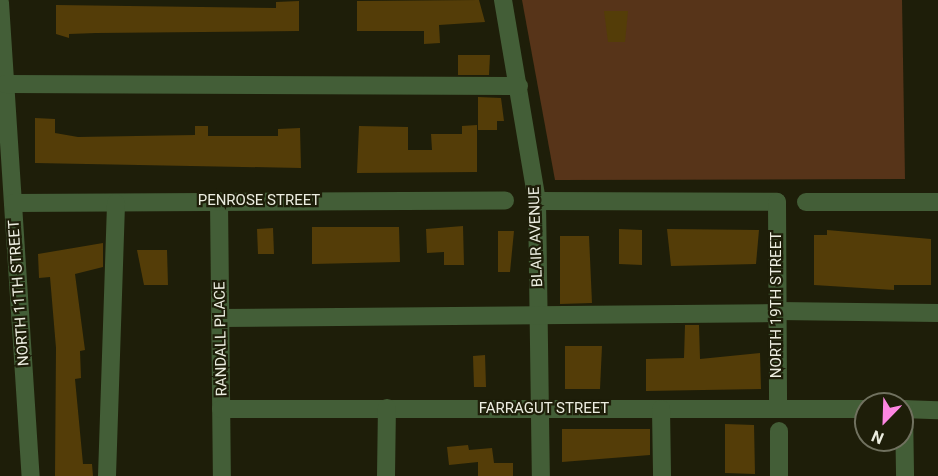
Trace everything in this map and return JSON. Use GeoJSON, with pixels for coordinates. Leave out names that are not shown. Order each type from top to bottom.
{"type":"FeatureCollection","features":[{"type":"Feature","properties":{"kind":"street","name":"BLAIR AVENUE"},"geometry":{"type":"LineString","coordinates":[[504,0],[537,201],[540,476]]}},
{"type":"Feature","properties":{"kind":"street","name":"NORTH 11TH STREET"},"geometry":{"type":"LineString","coordinates":[[0,3],[31,476]]}},
{"type":"Feature","properties":{"kind":"street"},"geometry":{"type":"LineString","coordinates":[[5,84],[519,86]]}},
{"type":"Feature","properties":{"kind":"street","name":"PENROSE STREET"},"geometry":{"type":"LineString","coordinates":[[13,203],[504,200]]}},
{"type":"Feature","properties":{"kind":"street","name":"RANDALL PLACE"},"geometry":{"type":"LineString","coordinates":[[219,201],[222,476]]}},
{"type":"Feature","properties":{"kind":"street","name":"NORTH 19TH STREET"},"geometry":{"type":"LineString","coordinates":[[537,201],[777,201],[778,409]]}},
{"type":"Feature","properties":{"kind":"street"},"geometry":{"type":"LineString","coordinates":[[107,476],[116,202]]}},
{"type":"Feature","properties":{"kind":"street"},"geometry":{"type":"LineString","coordinates":[[806,202],[938,202]]}},
{"type":"Feature","properties":{"kind":"street"},"geometry":{"type":"LineString","coordinates":[[220,318],[539,313],[938,313]]}},
{"type":"Feature","properties":{"kind":"street"},"geometry":{"type":"LineString","coordinates":[[386,476],[387,408]]}},
{"type":"Feature","properties":{"kind":"street","name":"FARRAGUT STREET"},"geometry":{"type":"LineString","coordinates":[[221,409],[854,409]]}},
{"type":"Feature","properties":{"kind":"street"},"geometry":{"type":"LineString","coordinates":[[661,409],[662,476]]}},
{"type":"Feature","properties":{"kind":"street"},"geometry":{"type":"LineString","coordinates":[[914,409],[938,410]]}},
{"type":"Feature","properties":{"kind":"street"},"geometry":{"type":"LineString","coordinates":[[779,431],[779,476]]}},
{"type":"Feature","properties":{"kind":"street"},"geometry":{"type":"LineString","coordinates":[[904,452],[905,476]]}},
{"type":"Feature","properties":{"kind":"shaded area"},"geometry":{"type":"Polygon","coordinates":[[[522,0],[902,0],[905,179],[555,180],[522,0]]]}},
{"type":"Feature","properties":{"kind":"building"},"geometry":{"type":"Polygon","coordinates":[[[479,0],[485,22],[439,25],[440,43],[424,44],[424,31],[357,31],[357,1],[479,0]]]}},
{"type":"Feature","properties":{"kind":"building"},"geometry":{"type":"Polygon","coordinates":[[[299,1],[299,31],[96,33],[69,34],[69,38],[56,34],[56,5],[276,8],[276,2],[299,1]]]}},
{"type":"Feature","properties":{"kind":"building"},"geometry":{"type":"Polygon","coordinates":[[[604,11],[628,11],[625,42],[608,42],[604,11]]]}},
{"type":"Feature","properties":{"kind":"building"},"geometry":{"type":"Polygon","coordinates":[[[458,55],[490,55],[489,75],[458,75],[458,55]]]}},
{"type":"Feature","properties":{"kind":"building"},"geometry":{"type":"Polygon","coordinates":[[[478,97],[501,98],[504,121],[497,121],[497,130],[478,130],[478,97]]]}},
{"type":"Feature","properties":{"kind":"building"},"geometry":{"type":"Polygon","coordinates":[[[35,118],[55,119],[55,133],[78,137],[195,135],[195,126],[208,126],[208,136],[278,136],[278,129],[300,128],[301,168],[35,163],[35,118]]]}},
{"type":"Feature","properties":{"kind":"building"},"geometry":{"type":"Polygon","coordinates":[[[477,125],[477,172],[357,173],[359,126],[408,127],[408,150],[432,150],[431,134],[462,134],[462,126],[477,125]]]}},
{"type":"Feature","properties":{"kind":"building"},"geometry":{"type":"Polygon","coordinates":[[[463,226],[464,265],[444,265],[444,252],[427,253],[426,229],[463,226]]]}},
{"type":"Feature","properties":{"kind":"building"},"geometry":{"type":"Polygon","coordinates":[[[312,227],[399,227],[400,262],[312,264],[312,227]]]}},
{"type":"Feature","properties":{"kind":"building"},"geometry":{"type":"Polygon","coordinates":[[[273,228],[274,254],[258,254],[257,229],[273,228]]]}},
{"type":"Feature","properties":{"kind":"building"},"geometry":{"type":"Polygon","coordinates":[[[619,229],[642,230],[642,265],[619,264],[619,229]]]}},
{"type":"Feature","properties":{"kind":"building"},"geometry":{"type":"Polygon","coordinates":[[[667,229],[759,230],[756,264],[671,266],[667,229]]]}},
{"type":"Feature","properties":{"kind":"building"},"geometry":{"type":"Polygon","coordinates":[[[827,230],[931,239],[931,285],[894,285],[894,290],[814,285],[814,235],[827,235],[827,230]]]}},
{"type":"Feature","properties":{"kind":"building"},"geometry":{"type":"Polygon","coordinates":[[[498,231],[514,231],[510,272],[498,272],[498,231]]]}},
{"type":"Feature","properties":{"kind":"building"},"geometry":{"type":"Polygon","coordinates":[[[560,236],[589,236],[592,303],[560,304],[560,236]]]}},
{"type":"Feature","properties":{"kind":"building"},"geometry":{"type":"Polygon","coordinates":[[[103,243],[103,267],[75,274],[85,350],[80,351],[81,378],[75,379],[83,464],[92,464],[93,476],[55,476],[56,348],[50,277],[39,278],[38,254],[103,243]]]}},
{"type":"Feature","properties":{"kind":"building"},"geometry":{"type":"Polygon","coordinates":[[[137,250],[167,250],[168,285],[144,285],[137,250]]]}},
{"type":"Feature","properties":{"kind":"building"},"geometry":{"type":"Polygon","coordinates":[[[685,325],[699,325],[700,359],[760,353],[761,389],[646,391],[646,359],[684,358],[685,325]]]}},
{"type":"Feature","properties":{"kind":"building"},"geometry":{"type":"Polygon","coordinates":[[[565,346],[602,346],[600,389],[565,389],[565,346]]]}},
{"type":"Feature","properties":{"kind":"building"},"geometry":{"type":"Polygon","coordinates":[[[485,355],[486,387],[474,387],[473,356],[485,355]]]}},
{"type":"Feature","properties":{"kind":"building"},"geometry":{"type":"Polygon","coordinates":[[[725,424],[754,425],[755,474],[725,473],[725,424]]]}},
{"type":"Feature","properties":{"kind":"building"},"geometry":{"type":"Polygon","coordinates":[[[562,429],[650,429],[650,455],[562,462],[562,429]]]}},
{"type":"Feature","properties":{"kind":"building"},"geometry":{"type":"Polygon","coordinates":[[[468,445],[469,450],[492,448],[494,463],[513,463],[513,476],[478,476],[478,462],[449,465],[447,447],[468,445]]]}}]}
